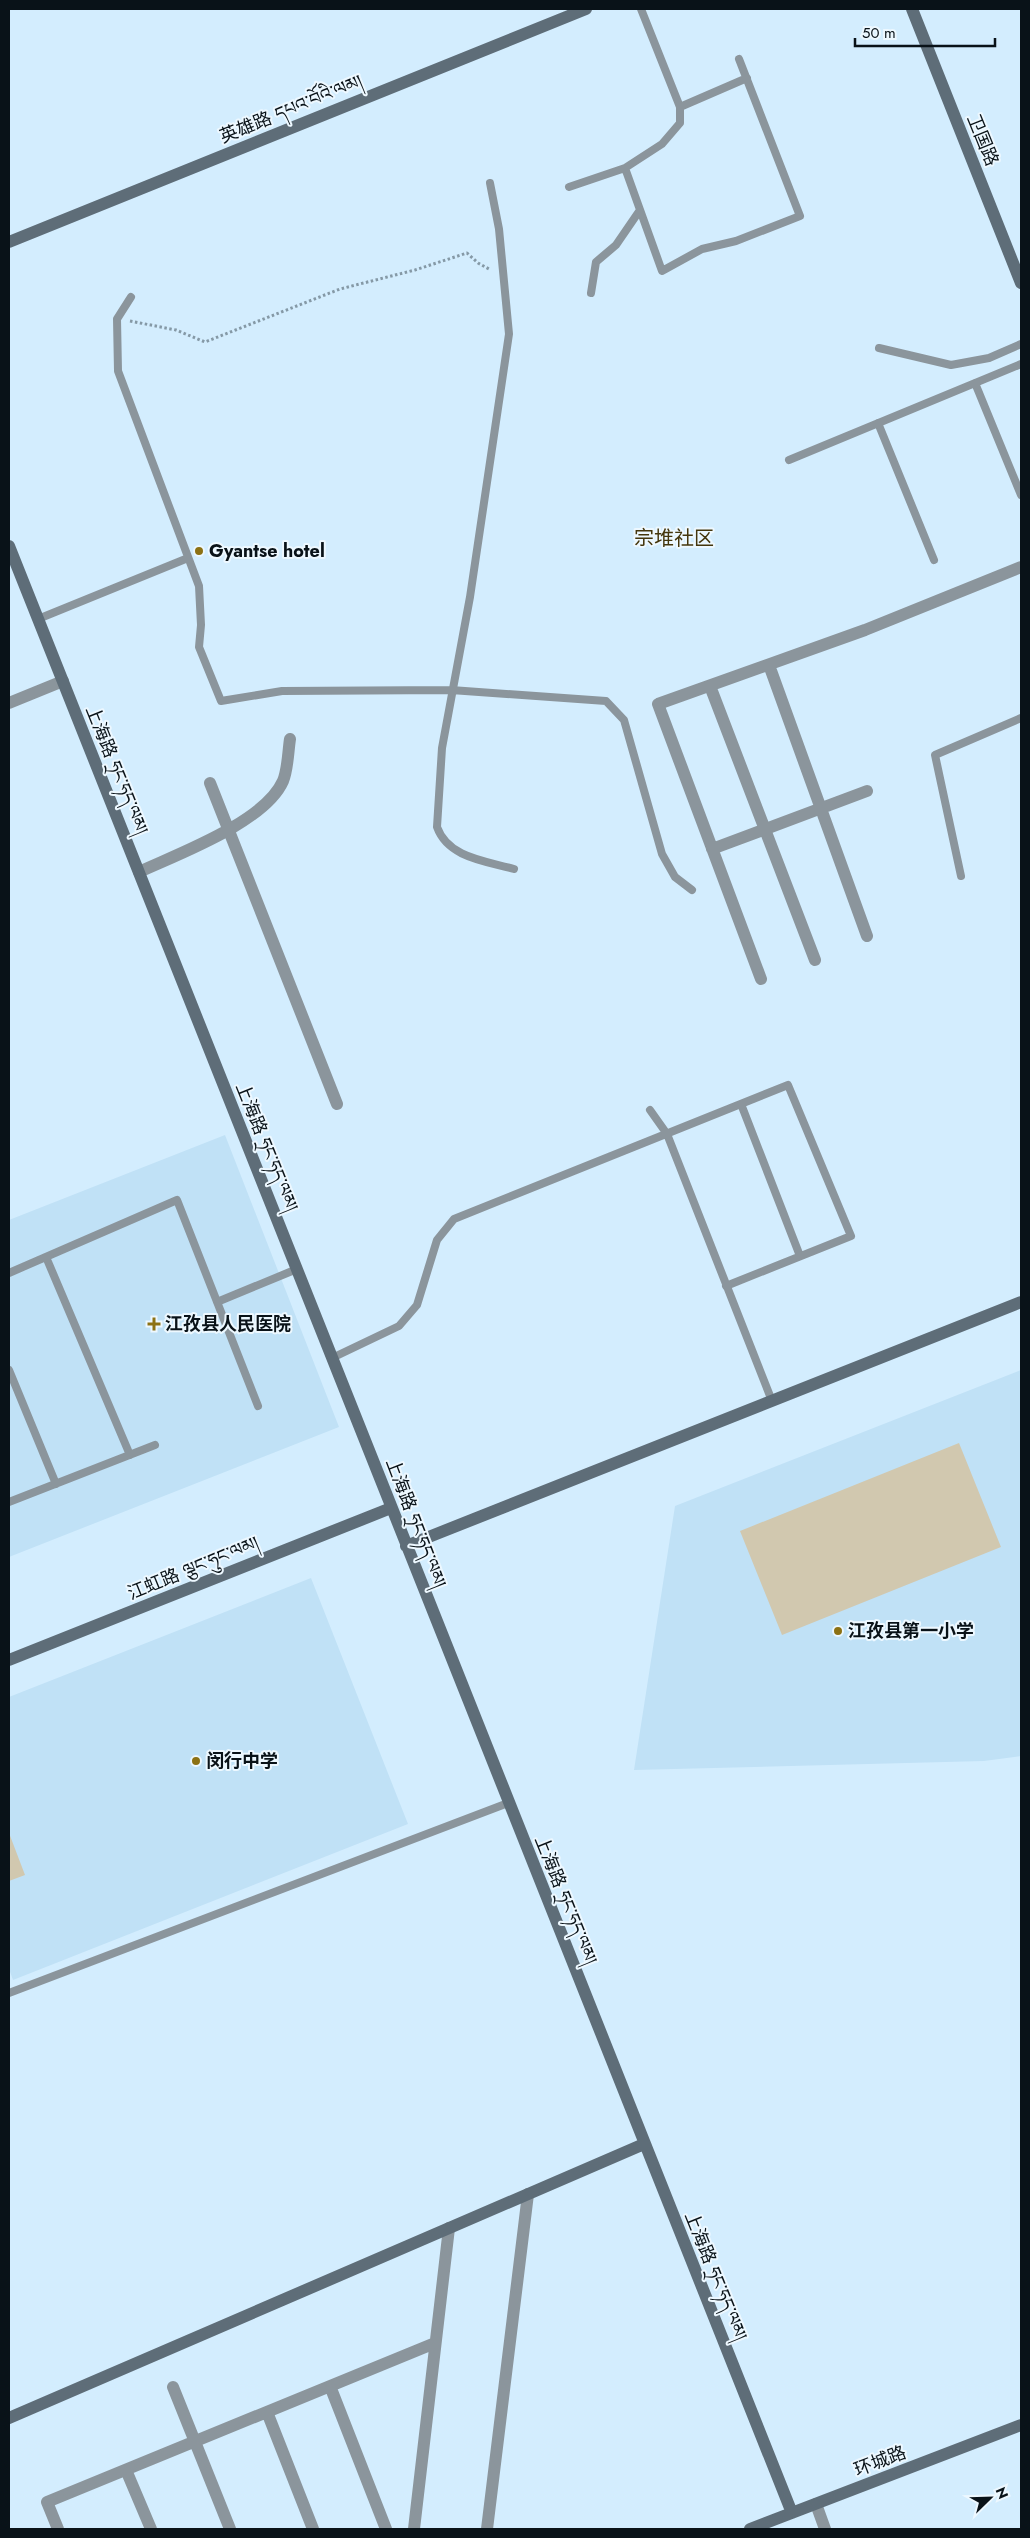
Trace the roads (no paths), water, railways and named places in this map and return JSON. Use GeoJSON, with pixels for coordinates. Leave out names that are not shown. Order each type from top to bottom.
{"type":"FeatureCollection","features":[{"type":"Feature","properties":{"kind":"main road","name":"英雄路 དཔའ་བོའི་ལམ།"},"geometry":{"type":"LineString","coordinates":[[9,242],[586,9]]}},
{"type":"Feature","properties":{"kind":"main road","name":"卫国路"},"geometry":{"type":"LineString","coordinates":[[912,9],[1021,283]]}},
{"type":"Feature","properties":{"kind":"main road","name":"上海路 ཧྲང་ཧད་ལམ།"},"geometry":{"type":"LineString","coordinates":[[9,546],[792,2513]]}},
{"type":"Feature","properties":{"kind":"main road"},"geometry":{"type":"LineString","coordinates":[[406,1546],[1021,1302]]}},
{"type":"Feature","properties":{"kind":"main road","name":"江虹路 ལྕང་ཧུང་ལམ།"},"geometry":{"type":"LineString","coordinates":[[9,1660],[391,1508]]}},
{"type":"Feature","properties":{"kind":"main road"},"geometry":{"type":"LineString","coordinates":[[9,2418],[644,2144]]}},
{"type":"Feature","properties":{"kind":"main road","name":"环城路"},"geometry":{"type":"LineString","coordinates":[[750,2529],[1021,2425]]}},
{"type":"Feature","properties":{"kind":"street"},"geometry":{"type":"LineString","coordinates":[[761,979],[658,704],[865,630],[1021,566]]}},
{"type":"Feature","properties":{"kind":"street"},"geometry":{"type":"LineString","coordinates":[[769,665],[867,936]]}},
{"type":"Feature","properties":{"kind":"street"},"geometry":{"type":"LineString","coordinates":[[9,703],[63,681]]}},
{"type":"Feature","properties":{"kind":"street"},"geometry":{"type":"LineString","coordinates":[[710,686],[815,960]]}},
{"type":"Feature","properties":{"kind":"street"},"geometry":{"type":"LineString","coordinates":[[139,872],[229,830],[274,795],[284,780],[290,739]]}},
{"type":"Feature","properties":{"kind":"street"},"geometry":{"type":"LineString","coordinates":[[210,783],[337,1104]]}},
{"type":"Feature","properties":{"kind":"street"},"geometry":{"type":"LineString","coordinates":[[712,849],[867,791]]}},
{"type":"Feature","properties":{"kind":"street"},"geometry":{"type":"LineString","coordinates":[[487,2529],[528,2194]]}},
{"type":"Feature","properties":{"kind":"street"},"geometry":{"type":"LineString","coordinates":[[414,2529],[449,2228]]}},
{"type":"Feature","properties":{"kind":"street"},"geometry":{"type":"LineString","coordinates":[[58,2529],[47,2502],[435,2343]]}},
{"type":"Feature","properties":{"kind":"street"},"geometry":{"type":"LineString","coordinates":[[330,2386],[386,2529]]}},
{"type":"Feature","properties":{"kind":"street"},"geometry":{"type":"LineString","coordinates":[[173,2387],[230,2529]]}},
{"type":"Feature","properties":{"kind":"street"},"geometry":{"type":"LineString","coordinates":[[267,2412],[313,2529]]}},
{"type":"Feature","properties":{"kind":"street"},"geometry":{"type":"LineString","coordinates":[[126,2470],[150,2529]]}},
{"type":"Feature","properties":{"kind":"street"},"geometry":{"type":"LineString","coordinates":[[816,2504],[826,2529]]}},
{"type":"Feature","properties":{"kind":"lane"},"geometry":{"type":"LineString","coordinates":[[569,187],[625,168],[662,144],[680,123],[680,107],[641,9]]}},
{"type":"Feature","properties":{"kind":"lane"},"geometry":{"type":"LineString","coordinates":[[625,168],[662,271],[702,249],[736,241],[800,216],[739,59]]}},
{"type":"Feature","properties":{"kind":"lane"},"geometry":{"type":"LineString","coordinates":[[680,107],[746,78]]}},
{"type":"Feature","properties":{"kind":"lane"},"geometry":{"type":"LineString","coordinates":[[490,183],[499,229],[509,334],[470,597],[451,690],[442,748],[437,827],[442,840],[462,854],[514,869]]}},
{"type":"Feature","properties":{"kind":"lane"},"geometry":{"type":"LineString","coordinates":[[591,293],[596,262],[616,245],[640,210]]}},
{"type":"Feature","properties":{"kind":"lane"},"geometry":{"type":"LineString","coordinates":[[131,297],[117,319],[118,371],[199,586],[200,647],[221,701],[282,691],[451,690],[606,701],[624,720],[662,854],[675,877],[692,890]]}},
{"type":"Feature","properties":{"kind":"lane"},"geometry":{"type":"LineString","coordinates":[[879,348],[952,364],[989,358],[1021,344]]}},
{"type":"Feature","properties":{"kind":"lane"},"geometry":{"type":"LineString","coordinates":[[789,460],[1021,364]]}},
{"type":"Feature","properties":{"kind":"lane"},"geometry":{"type":"LineString","coordinates":[[975,383],[1019,481],[1021,495]]}},
{"type":"Feature","properties":{"kind":"lane"},"geometry":{"type":"LineString","coordinates":[[878,423],[934,560]]}},
{"type":"Feature","properties":{"kind":"lane"},"geometry":{"type":"LineString","coordinates":[[38,619],[188,558]]}},
{"type":"Feature","properties":{"kind":"lane"},"geometry":{"type":"LineString","coordinates":[[961,876],[935,755],[1021,718]]}},
{"type":"Feature","properties":{"kind":"lane"},"geometry":{"type":"LineString","coordinates":[[332,1358],[399,1326],[417,1305],[437,1240],[454,1219],[788,1085],[850,1236],[726,1286]]}},
{"type":"Feature","properties":{"kind":"lane"},"geometry":{"type":"LineString","coordinates":[[740,1104],[800,1256]]}},
{"type":"Feature","properties":{"kind":"lane"},"geometry":{"type":"LineString","coordinates":[[650,1110],[667,1134],[772,1400]]}},
{"type":"Feature","properties":{"kind":"lane"},"geometry":{"type":"LineString","coordinates":[[9,1273],[176,1200],[258,1406]]}},
{"type":"Feature","properties":{"kind":"lane"},"geometry":{"type":"LineString","coordinates":[[46,1257],[130,1454]]}},
{"type":"Feature","properties":{"kind":"lane"},"geometry":{"type":"LineString","coordinates":[[217,1302],[297,1269]]}},
{"type":"Feature","properties":{"kind":"lane"},"geometry":{"type":"LineString","coordinates":[[9,1370],[56,1484]]}},
{"type":"Feature","properties":{"kind":"lane"},"geometry":{"type":"LineString","coordinates":[[9,1502],[155,1444]]}},
{"type":"Feature","properties":{"kind":"lane"},"geometry":{"type":"LineString","coordinates":[[9,1993],[508,1802]]}},
{"type":"Feature","properties":{"kind":"place","name":"Gyantse hotel"},"geometry":{"type":"Point","coordinates":[199,551]}},
{"type":"Feature","properties":{"kind":"place","name":"江孜县人民医院"},"geometry":{"type":"Point","coordinates":[154,1324]}},
{"type":"Feature","properties":{"kind":"place","name":"江孜县第一小学"},"geometry":{"type":"Point","coordinates":[838,1631]}},
{"type":"Feature","properties":{"kind":"place","name":"闵行中学"},"geometry":{"type":"Point","coordinates":[196,1761]}},
{"type":"Feature","properties":{"kind":"district","name":"宗堆社区"},"geometry":{"type":"Point","coordinates":[674,538]}}]}
